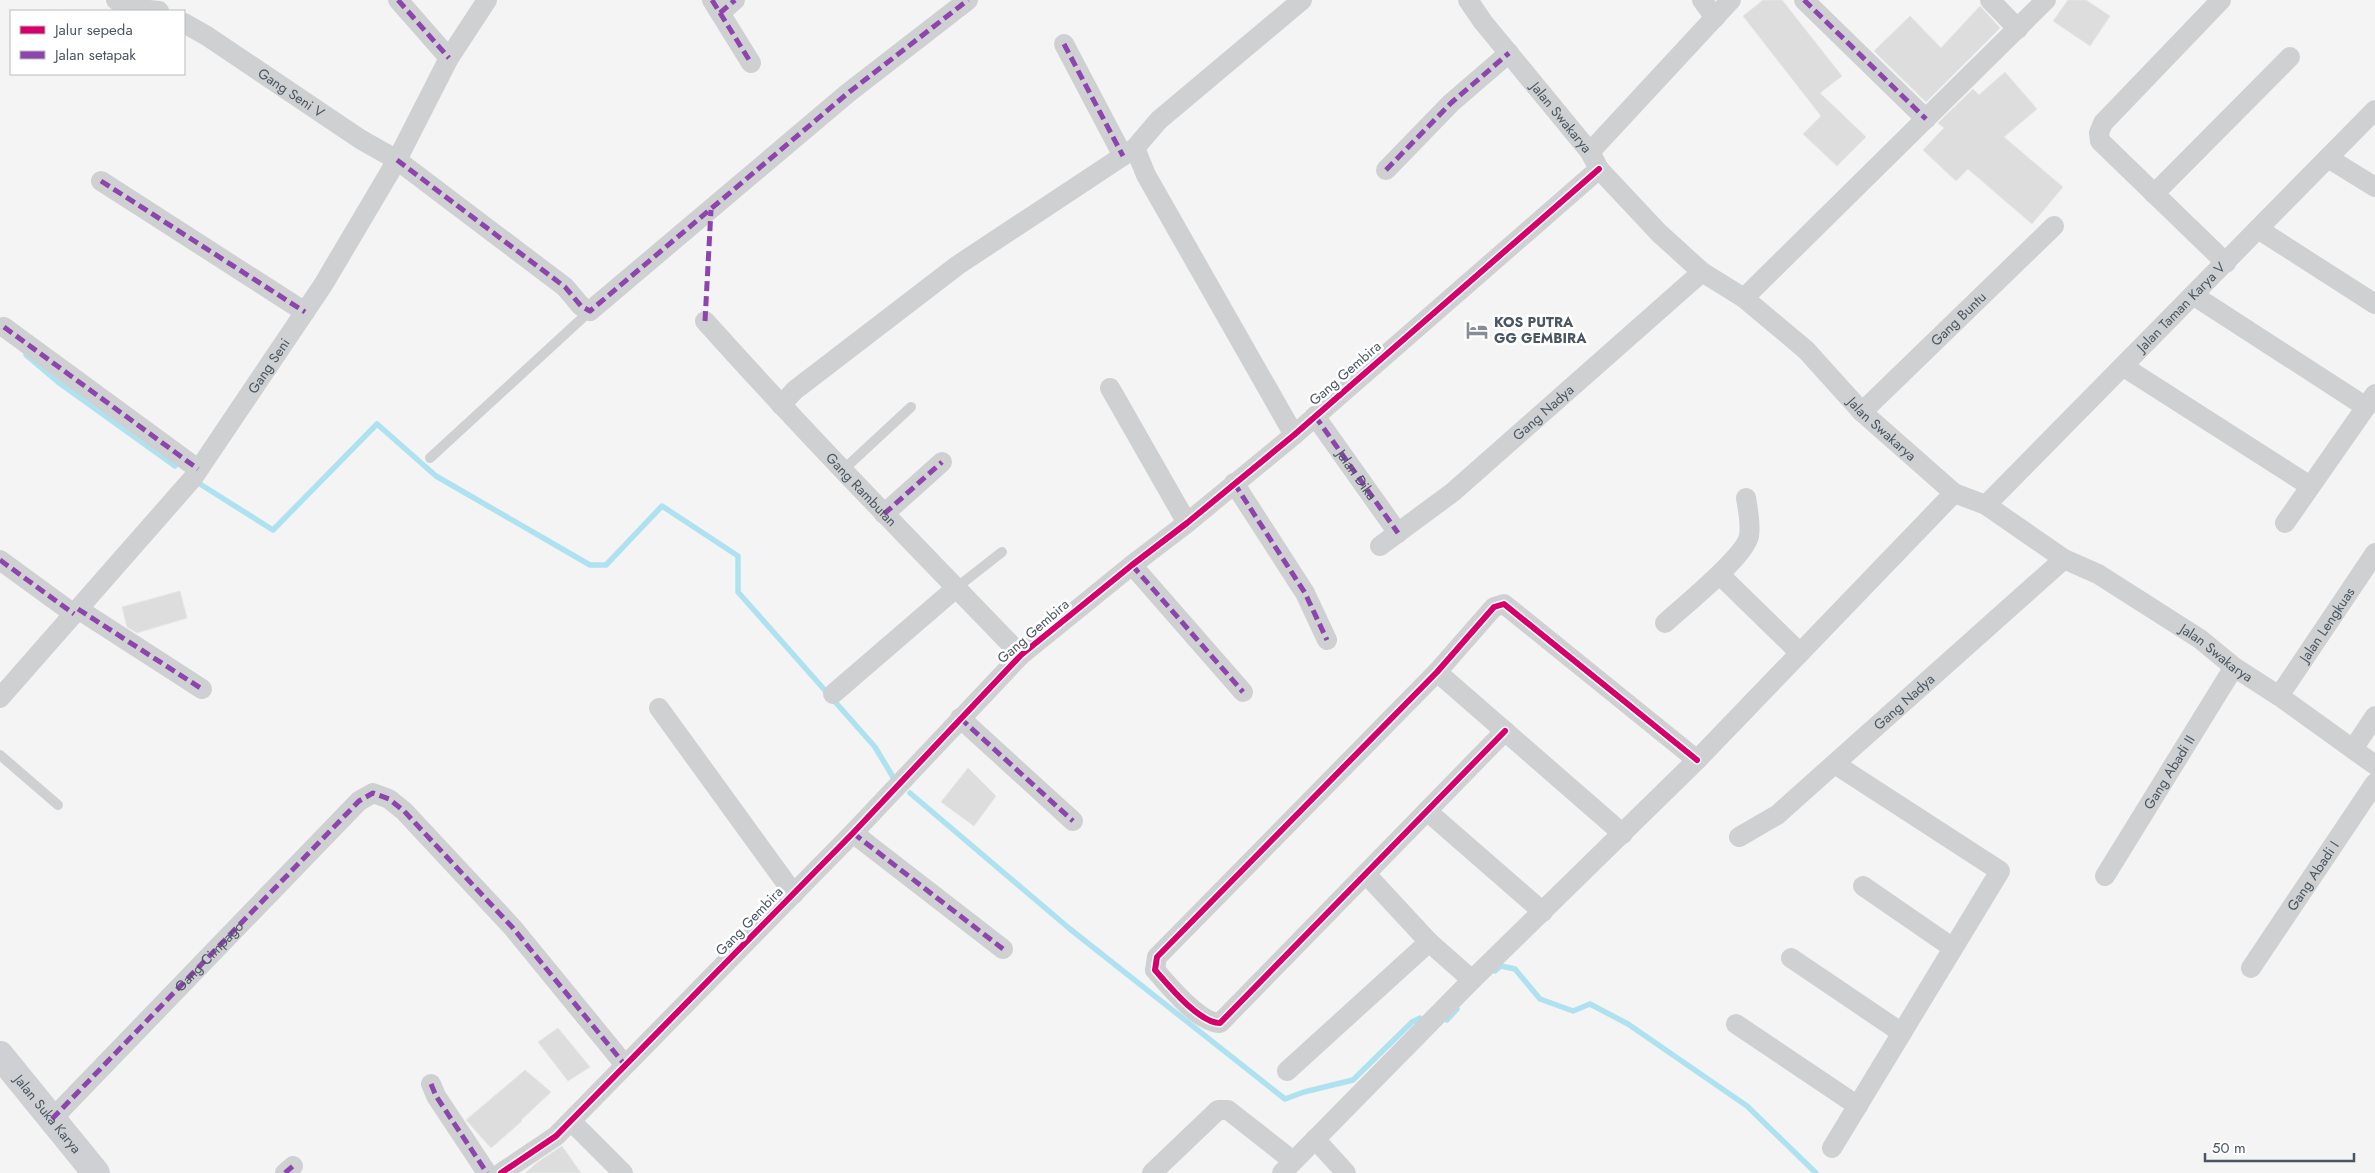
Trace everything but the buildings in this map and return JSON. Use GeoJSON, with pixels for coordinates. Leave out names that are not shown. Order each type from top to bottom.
{"type":"FeatureCollection","features":[{"type":"Feature","properties":{"kind":"main road","name":"Jalan Suka Karya"},"geometry":{"type":"LineString","coordinates":[[0,1055],[96,1173]]}},
{"type":"Feature","properties":{"kind":"street"},"geometry":{"type":"LineString","coordinates":[[116,0],[130,8],[149,10]]}},
{"type":"Feature","properties":{"kind":"street"},"geometry":{"type":"LineString","coordinates":[[398,0],[449,58]]}},
{"type":"Feature","properties":{"kind":"street","name":"Gang Seni"},"geometry":{"type":"LineString","coordinates":[[0,698],[181,493],[198,469],[323,285],[397,160],[449,58],[487,0]]}},
{"type":"Feature","properties":{"kind":"street"},"geometry":{"type":"LineString","coordinates":[[735,0],[716,6],[751,62]]}},
{"type":"Feature","properties":{"kind":"street"},"geometry":{"type":"LineString","coordinates":[[590,312],[848,93],[968,0]]}},
{"type":"Feature","properties":{"kind":"street"},"geometry":{"type":"LineString","coordinates":[[781,404],[796,390],[958,265],[1129,152],[1159,120],[1302,0]]}},
{"type":"Feature","properties":{"kind":"street","name":"Jalan Swakarya"},"geometry":{"type":"LineString","coordinates":[[1468,0],[1595,161],[1659,233],[1702,272],[1744,298],[1806,350],[1862,412],[1954,493],[1986,505],[2064,559],[2098,574],[2200,639],[2234,667],[2279,696],[2375,765]]}},
{"type":"Feature","properties":{"kind":"street"},"geometry":{"type":"LineString","coordinates":[[1702,0],[1715,18]]}},
{"type":"Feature","properties":{"kind":"street","name":"Gang Gembira"},"geometry":{"type":"LineString","coordinates":[[501,1173],[556,1136],[853,833],[1020,655],[1132,564],[1187,523],[1294,435],[1595,161],[1731,0]]}},
{"type":"Feature","properties":{"kind":"street"},"geometry":{"type":"LineString","coordinates":[[1804,0],[1926,119]]}},
{"type":"Feature","properties":{"kind":"street"},"geometry":{"type":"LineString","coordinates":[[1990,0],[2018,29]]}},
{"type":"Feature","properties":{"kind":"street"},"geometry":{"type":"LineString","coordinates":[[1744,298],[2046,0]]}},
{"type":"Feature","properties":{"kind":"street"},"geometry":{"type":"LineString","coordinates":[[2221,0],[2103,123],[2099,133],[2100,142],[2226,263]]}},
{"type":"Feature","properties":{"kind":"street","name":"Gang Seni V"},"geometry":{"type":"LineString","coordinates":[[185,24],[214,41],[360,140],[397,160],[565,287],[581,306],[590,312]]}},
{"type":"Feature","properties":{"kind":"street"},"geometry":{"type":"LineString","coordinates":[[1064,44],[1129,152],[1146,175],[1294,435]]}},
{"type":"Feature","properties":{"kind":"street"},"geometry":{"type":"LineString","coordinates":[[1386,170],[1451,103],[1509,53]]}},
{"type":"Feature","properties":{"kind":"street"},"geometry":{"type":"LineString","coordinates":[[2154,194],[2290,57]]}},
{"type":"Feature","properties":{"kind":"street","name":"Jalan Taman Karya V"},"geometry":{"type":"LineString","coordinates":[[1986,505],[2375,110]]}},
{"type":"Feature","properties":{"kind":"street"},"geometry":{"type":"LineString","coordinates":[[2328,158],[2375,187]]}},
{"type":"Feature","properties":{"kind":"street"},"geometry":{"type":"LineString","coordinates":[[101,181],[305,312]]}},
{"type":"Feature","properties":{"kind":"street","name":"Gang Buntu"},"geometry":{"type":"LineString","coordinates":[[1862,412],[2054,226]]}},
{"type":"Feature","properties":{"kind":"street"},"geometry":{"type":"LineString","coordinates":[[2258,229],[2375,304]]}},
{"type":"Feature","properties":{"kind":"street","name":"Gang Nadya"},"geometry":{"type":"LineString","coordinates":[[1380,546],[1453,492],[1702,272]]}},
{"type":"Feature","properties":{"kind":"street"},"geometry":{"type":"LineString","coordinates":[[2193,295],[2370,401],[2285,523]]}},
{"type":"Feature","properties":{"kind":"street","name":"Gang Rambutan"},"geometry":{"type":"LineString","coordinates":[[705,321],[842,470],[1020,655]]}},
{"type":"Feature","properties":{"kind":"street"},"geometry":{"type":"LineString","coordinates":[[4,326],[198,469]]}},
{"type":"Feature","properties":{"kind":"street"},"geometry":{"type":"LineString","coordinates":[[2124,367],[2310,486]]}},
{"type":"Feature","properties":{"kind":"street"},"geometry":{"type":"LineString","coordinates":[[1110,388],[1187,523]]}},
{"type":"Feature","properties":{"kind":"street","name":"Jalan Dika"},"geometry":{"type":"LineString","coordinates":[[1315,416],[1398,534]]}},
{"type":"Feature","properties":{"kind":"street"},"geometry":{"type":"LineString","coordinates":[[884,514],[942,462]]}},
{"type":"Feature","properties":{"kind":"street"},"geometry":{"type":"LineString","coordinates":[[1234,483],[1305,593],[1326,640]]}},
{"type":"Feature","properties":{"kind":"street"},"geometry":{"type":"LineString","coordinates":[[1152,1173],[1218,1110],[1228,1110],[1288,1167],[1472,980],[1697,760],[1954,493]]}},
{"type":"Feature","properties":{"kind":"street"},"geometry":{"type":"LineString","coordinates":[[1664,623],[1720,575],[1749,539],[1750,524],[1746,498]]}},
{"type":"Feature","properties":{"kind":"street","name":"Jalan Lengkuas"},"geometry":{"type":"LineString","coordinates":[[2279,696],[2375,553]]}},
{"type":"Feature","properties":{"kind":"street","name":"Gang Nadya"},"geometry":{"type":"LineString","coordinates":[[1739,837],[1778,815],[2064,559]]}},
{"type":"Feature","properties":{"kind":"street"},"geometry":{"type":"LineString","coordinates":[[0,560],[76,612],[202,689]]}},
{"type":"Feature","properties":{"kind":"street"},"geometry":{"type":"LineString","coordinates":[[1132,564],[1243,692]]}},
{"type":"Feature","properties":{"kind":"street"},"geometry":{"type":"LineString","coordinates":[[1720,575],[1800,653]]}},
{"type":"Feature","properties":{"kind":"street"},"geometry":{"type":"LineString","coordinates":[[833,694],[956,588]]}},
{"type":"Feature","properties":{"kind":"street"},"geometry":{"type":"LineString","coordinates":[[1505,731],[1220,1023],[1208,1021],[1186,1003],[1155,970],[1157,957],[1437,672],[1494,607],[1504,604],[1697,760]]}},
{"type":"Feature","properties":{"kind":"street","name":"Gang Abadi II"},"geometry":{"type":"LineString","coordinates":[[2104,876],[2234,667]]}},
{"type":"Feature","properties":{"kind":"street"},"geometry":{"type":"LineString","coordinates":[[1437,672],[1623,834]]}},
{"type":"Feature","properties":{"kind":"street"},"geometry":{"type":"LineString","coordinates":[[659,708],[794,894]]}},
{"type":"Feature","properties":{"kind":"street"},"geometry":{"type":"LineString","coordinates":[[2353,749],[2375,716]]}},
{"type":"Feature","properties":{"kind":"street"},"geometry":{"type":"LineString","coordinates":[[960,718],[1073,821]]}},
{"type":"Feature","properties":{"kind":"street"},"geometry":{"type":"LineString","coordinates":[[1832,1148],[2000,871],[1835,764]]}},
{"type":"Feature","properties":{"kind":"street","name":"Gang Abadi I"},"geometry":{"type":"LineString","coordinates":[[2251,968],[2375,784]]}},
{"type":"Feature","properties":{"kind":"street","name":"Gang Cimpago"},"geometry":{"type":"LineString","coordinates":[[52,1119],[367,795],[377,793],[404,811],[513,928],[625,1065]]}},
{"type":"Feature","properties":{"kind":"street"},"geometry":{"type":"LineString","coordinates":[[1427,811],[1543,912]]}},
{"type":"Feature","properties":{"kind":"street"},"geometry":{"type":"LineString","coordinates":[[853,833],[1003,949]]}},
{"type":"Feature","properties":{"kind":"street"},"geometry":{"type":"LineString","coordinates":[[1366,874],[1429,942],[1472,980]]}},
{"type":"Feature","properties":{"kind":"street"},"geometry":{"type":"LineString","coordinates":[[1863,886],[1953,948]]}},
{"type":"Feature","properties":{"kind":"street"},"geometry":{"type":"LineString","coordinates":[[1286,1071],[1429,942]]}},
{"type":"Feature","properties":{"kind":"street"},"geometry":{"type":"LineString","coordinates":[[1791,958],[1902,1033]]}},
{"type":"Feature","properties":{"kind":"street"},"geometry":{"type":"LineString","coordinates":[[1736,1024],[1858,1106]]}},
{"type":"Feature","properties":{"kind":"street"},"geometry":{"type":"LineString","coordinates":[[431,1084],[436,1096],[487,1173]]}},
{"type":"Feature","properties":{"kind":"street"},"geometry":{"type":"LineString","coordinates":[[571,1121],[623,1173]]}},
{"type":"Feature","properties":{"kind":"street"},"geometry":{"type":"LineString","coordinates":[[1315,1139],[1346,1173]]}},
{"type":"Feature","properties":{"kind":"lane"},"geometry":{"type":"LineString","coordinates":[[430,458],[590,312]]}},
{"type":"Feature","properties":{"kind":"lane"},"geometry":{"type":"LineString","coordinates":[[842,470],[911,407]]}},
{"type":"Feature","properties":{"kind":"lane"},"geometry":{"type":"LineString","coordinates":[[956,588],[1002,552]]}},
{"type":"Feature","properties":{"kind":"lane"},"geometry":{"type":"LineString","coordinates":[[0,755],[58,805]]}},
{"type":"Feature","properties":{"kind":"waterway"},"geometry":{"type":"LineString","coordinates":[[26,355],[58,382],[175,466]]}},
{"type":"Feature","properties":{"kind":"waterway"},"geometry":{"type":"LineString","coordinates":[[200,484],[273,530],[377,424],[436,476],[590,565],[606,565],[662,506],[738,556],[738,592],[875,747],[893,777]]}},
{"type":"Feature","properties":{"kind":"waterway"},"geometry":{"type":"LineString","coordinates":[[910,793],[1070,929],[1285,1099],[1304,1092],[1353,1080],[1412,1022],[1420,1018]]}},
{"type":"Feature","properties":{"kind":"waterway"},"geometry":{"type":"LineString","coordinates":[[1495,971],[1501,966],[1515,969],[1540,999],[1573,1011],[1590,1004],[1628,1024],[1747,1106],[1816,1173]]}},
{"type":"Feature","properties":{"kind":"waterway"},"geometry":{"type":"LineString","coordinates":[[1447,1020],[1457,1009]]}},
{"type":"Feature","properties":{"kind":"marked path"},"geometry":{"type":"LineString","coordinates":[[398,0],[449,58]]}},
{"type":"Feature","properties":{"kind":"marked path"},"geometry":{"type":"LineString","coordinates":[[712,0],[751,63]]}},
{"type":"Feature","properties":{"kind":"marked path"},"geometry":{"type":"LineString","coordinates":[[720,13],[735,0]]}},
{"type":"Feature","properties":{"kind":"marked path"},"geometry":{"type":"LineString","coordinates":[[397,160],[565,287],[581,306],[590,311],[848,93],[968,0]]}},
{"type":"Feature","properties":{"kind":"marked path"},"geometry":{"type":"LineString","coordinates":[[1804,0],[1926,119]]}},
{"type":"Feature","properties":{"kind":"marked path"},"geometry":{"type":"LineString","coordinates":[[1064,44],[1123,156]]}},
{"type":"Feature","properties":{"kind":"marked path"},"geometry":{"type":"LineString","coordinates":[[1386,170],[1451,103],[1509,53]]}},
{"type":"Feature","properties":{"kind":"marked path"},"geometry":{"type":"LineString","coordinates":[[101,181],[305,312]]}},
{"type":"Feature","properties":{"kind":"marked path"},"geometry":{"type":"LineString","coordinates":[[705,321],[711,210]]}},
{"type":"Feature","properties":{"kind":"marked path"},"geometry":{"type":"LineString","coordinates":[[4,327],[198,469]]}},
{"type":"Feature","properties":{"kind":"marked path"},"geometry":{"type":"LineString","coordinates":[[1315,416],[1398,533]]}},
{"type":"Feature","properties":{"kind":"marked path"},"geometry":{"type":"LineString","coordinates":[[884,514],[942,462]]}},
{"type":"Feature","properties":{"kind":"marked path"},"geometry":{"type":"LineString","coordinates":[[1234,483],[1305,593],[1327,640]]}},
{"type":"Feature","properties":{"kind":"marked path"},"geometry":{"type":"LineString","coordinates":[[0,560],[74,614]]}},
{"type":"Feature","properties":{"kind":"marked path"},"geometry":{"type":"LineString","coordinates":[[1132,565],[1243,692]]}},
{"type":"Feature","properties":{"kind":"marked path"},"geometry":{"type":"LineString","coordinates":[[78,609],[202,689]]}},
{"type":"Feature","properties":{"kind":"marked path"},"geometry":{"type":"LineString","coordinates":[[960,718],[1073,821]]}},
{"type":"Feature","properties":{"kind":"marked path"},"geometry":{"type":"LineString","coordinates":[[52,1119],[359,801],[373,793],[389,799],[404,811],[513,928],[625,1065]]}},
{"type":"Feature","properties":{"kind":"marked path"},"geometry":{"type":"LineString","coordinates":[[853,833],[1003,949]]}},
{"type":"Feature","properties":{"kind":"marked path"},"geometry":{"type":"LineString","coordinates":[[431,1084],[436,1096],[487,1173]]}},
{"type":"Feature","properties":{"kind":"marked path"},"geometry":{"type":"LineString","coordinates":[[285,1173],[293,1166]]}},
{"type":"Feature","properties":{"kind":"cycle path"},"geometry":{"type":"LineString","coordinates":[[501,1173],[556,1136],[853,833],[1021,655],[1294,435],[1599,169]]}},
{"type":"Feature","properties":{"kind":"cycle path"},"geometry":{"type":"LineString","coordinates":[[1505,731],[1220,1023],[1203,1017],[1194,1010],[1176,994],[1155,970],[1157,957],[1437,672],[1494,607],[1504,604],[1697,760]]}},
{"type":"Feature","properties":{"kind":"place","name":"KOS PUTRA GG GEMBIRA"},"geometry":{"type":"Point","coordinates":[1477,330]}}]}
